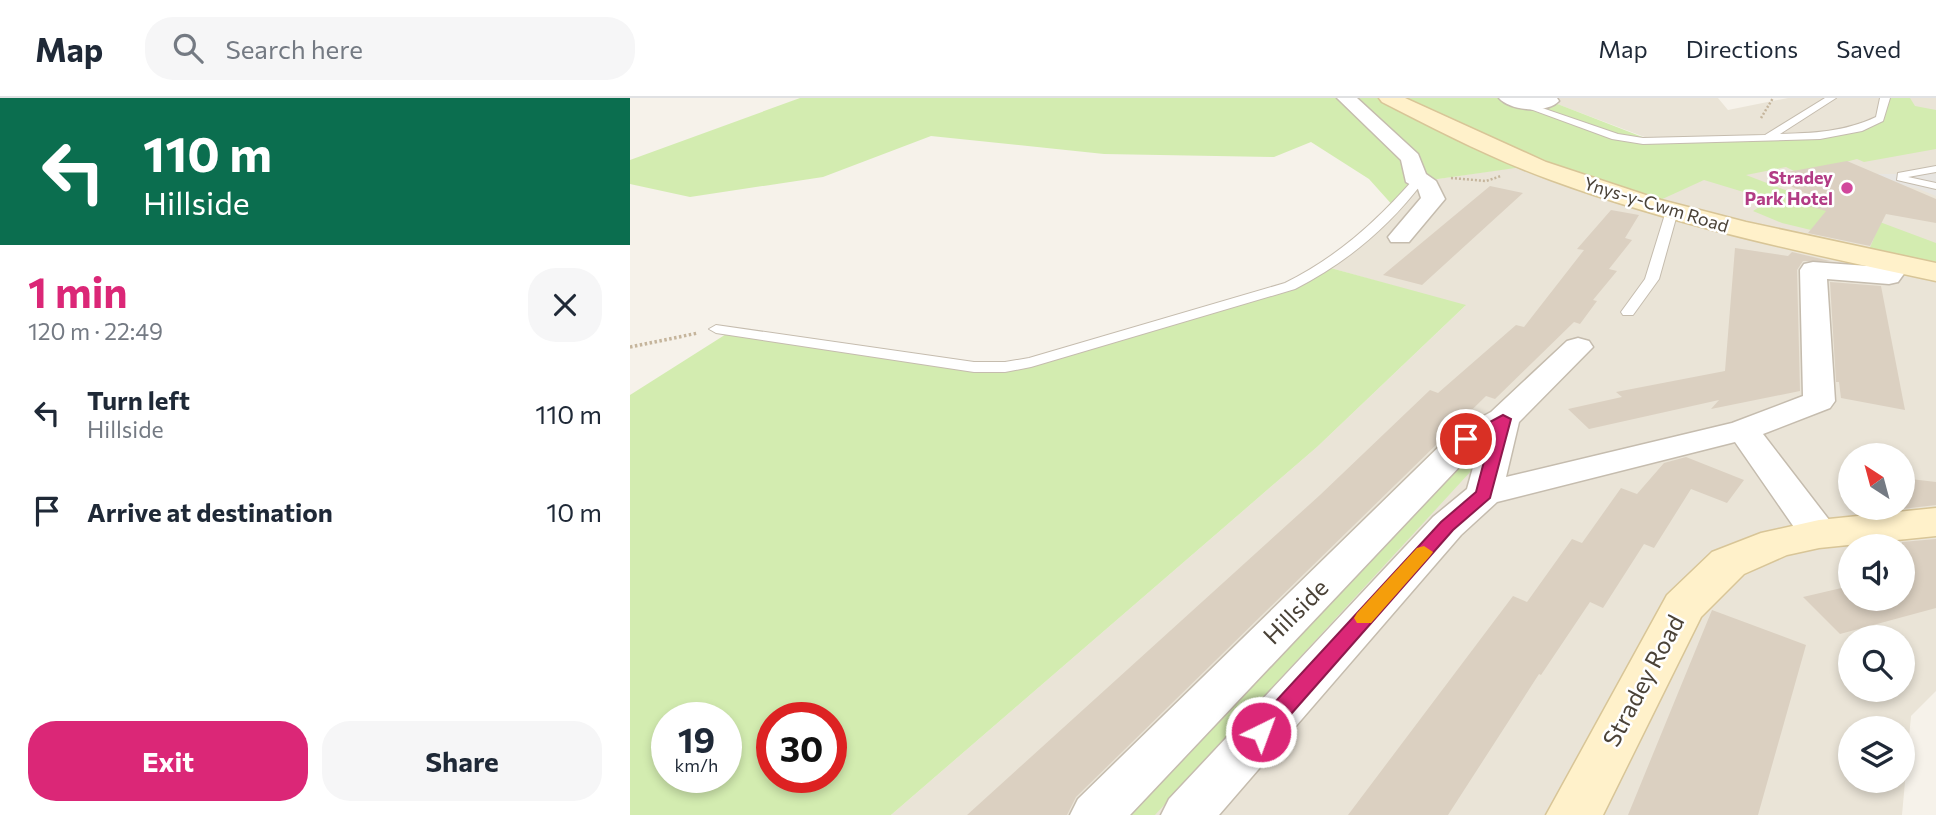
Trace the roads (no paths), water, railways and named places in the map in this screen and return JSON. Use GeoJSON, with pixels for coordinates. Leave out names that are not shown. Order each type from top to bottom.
{"type":"FeatureCollection","features":[{"type":"Feature","properties":{"kind":"main road","name":"Ynys-y-Cwm Road"},"geometry":{"type":"LineString","coordinates":[[1389,98],[1535,165],[1672,211],[1785,242],[1936,272]]}},
{"type":"Feature","properties":{"kind":"main road","name":"Stradey Road"},"geometry":{"type":"LineString","coordinates":[[1574,815],[1683,607],[1728,563],[1776,543],[1819,534],[1936,522]]}},
{"type":"Feature","properties":{"kind":"street"},"geometry":{"type":"LineString","coordinates":[[1346,98],[1411,158],[1416,179],[1428,186],[1433,200],[1400,237]]}},
{"type":"Feature","properties":{"kind":"street"},"geometry":{"type":"LineString","coordinates":[[1513,100],[1546,99]]}},
{"type":"Feature","properties":{"kind":"street"},"geometry":{"type":"LineString","coordinates":[[1187,815],[1447,526],[1484,494],[1743,430],[1819,401],[1813,270],[1889,276],[1898,264]]}},
{"type":"Feature","properties":{"kind":"street","name":"Hillside"},"geometry":{"type":"LineString","coordinates":[[1096,815],[1466,439],[1503,419],[1578,347]]}},
{"type":"Feature","properties":{"kind":"street"},"geometry":{"type":"LineString","coordinates":[[1484,494],[1503,419]]}},
{"type":"Feature","properties":{"kind":"street"},"geometry":{"type":"LineString","coordinates":[[1743,430],[1819,534]]}},
{"type":"Feature","properties":{"kind":"lane"},"geometry":{"type":"LineString","coordinates":[[1765,138],[1831,98]]}},
{"type":"Feature","properties":{"kind":"lane"},"geometry":{"type":"LineString","coordinates":[[1513,100],[1632,140],[1820,136],[1858,130],[1880,119],[1885,98]]}},
{"type":"Feature","properties":{"kind":"lane"},"geometry":{"type":"LineString","coordinates":[[1936,169],[1902,174],[1903,180],[1936,186]]}},
{"type":"Feature","properties":{"kind":"lane"},"geometry":{"type":"LineString","coordinates":[[1921,171],[1936,174]]}},
{"type":"Feature","properties":{"kind":"lane"},"geometry":{"type":"LineString","coordinates":[[716,329],[974,367],[1005,367],[1031,362],[1290,286],[1316,274],[1376,230],[1416,179]]}},
{"type":"Feature","properties":{"kind":"lane"},"geometry":{"type":"LineString","coordinates":[[1628,312],[1652,279],[1672,211]]}},
{"type":"Feature","properties":{"kind":"place","name":"Stradey Park Hotel"},"geometry":{"type":"Point","coordinates":[1847,188]}}]}
